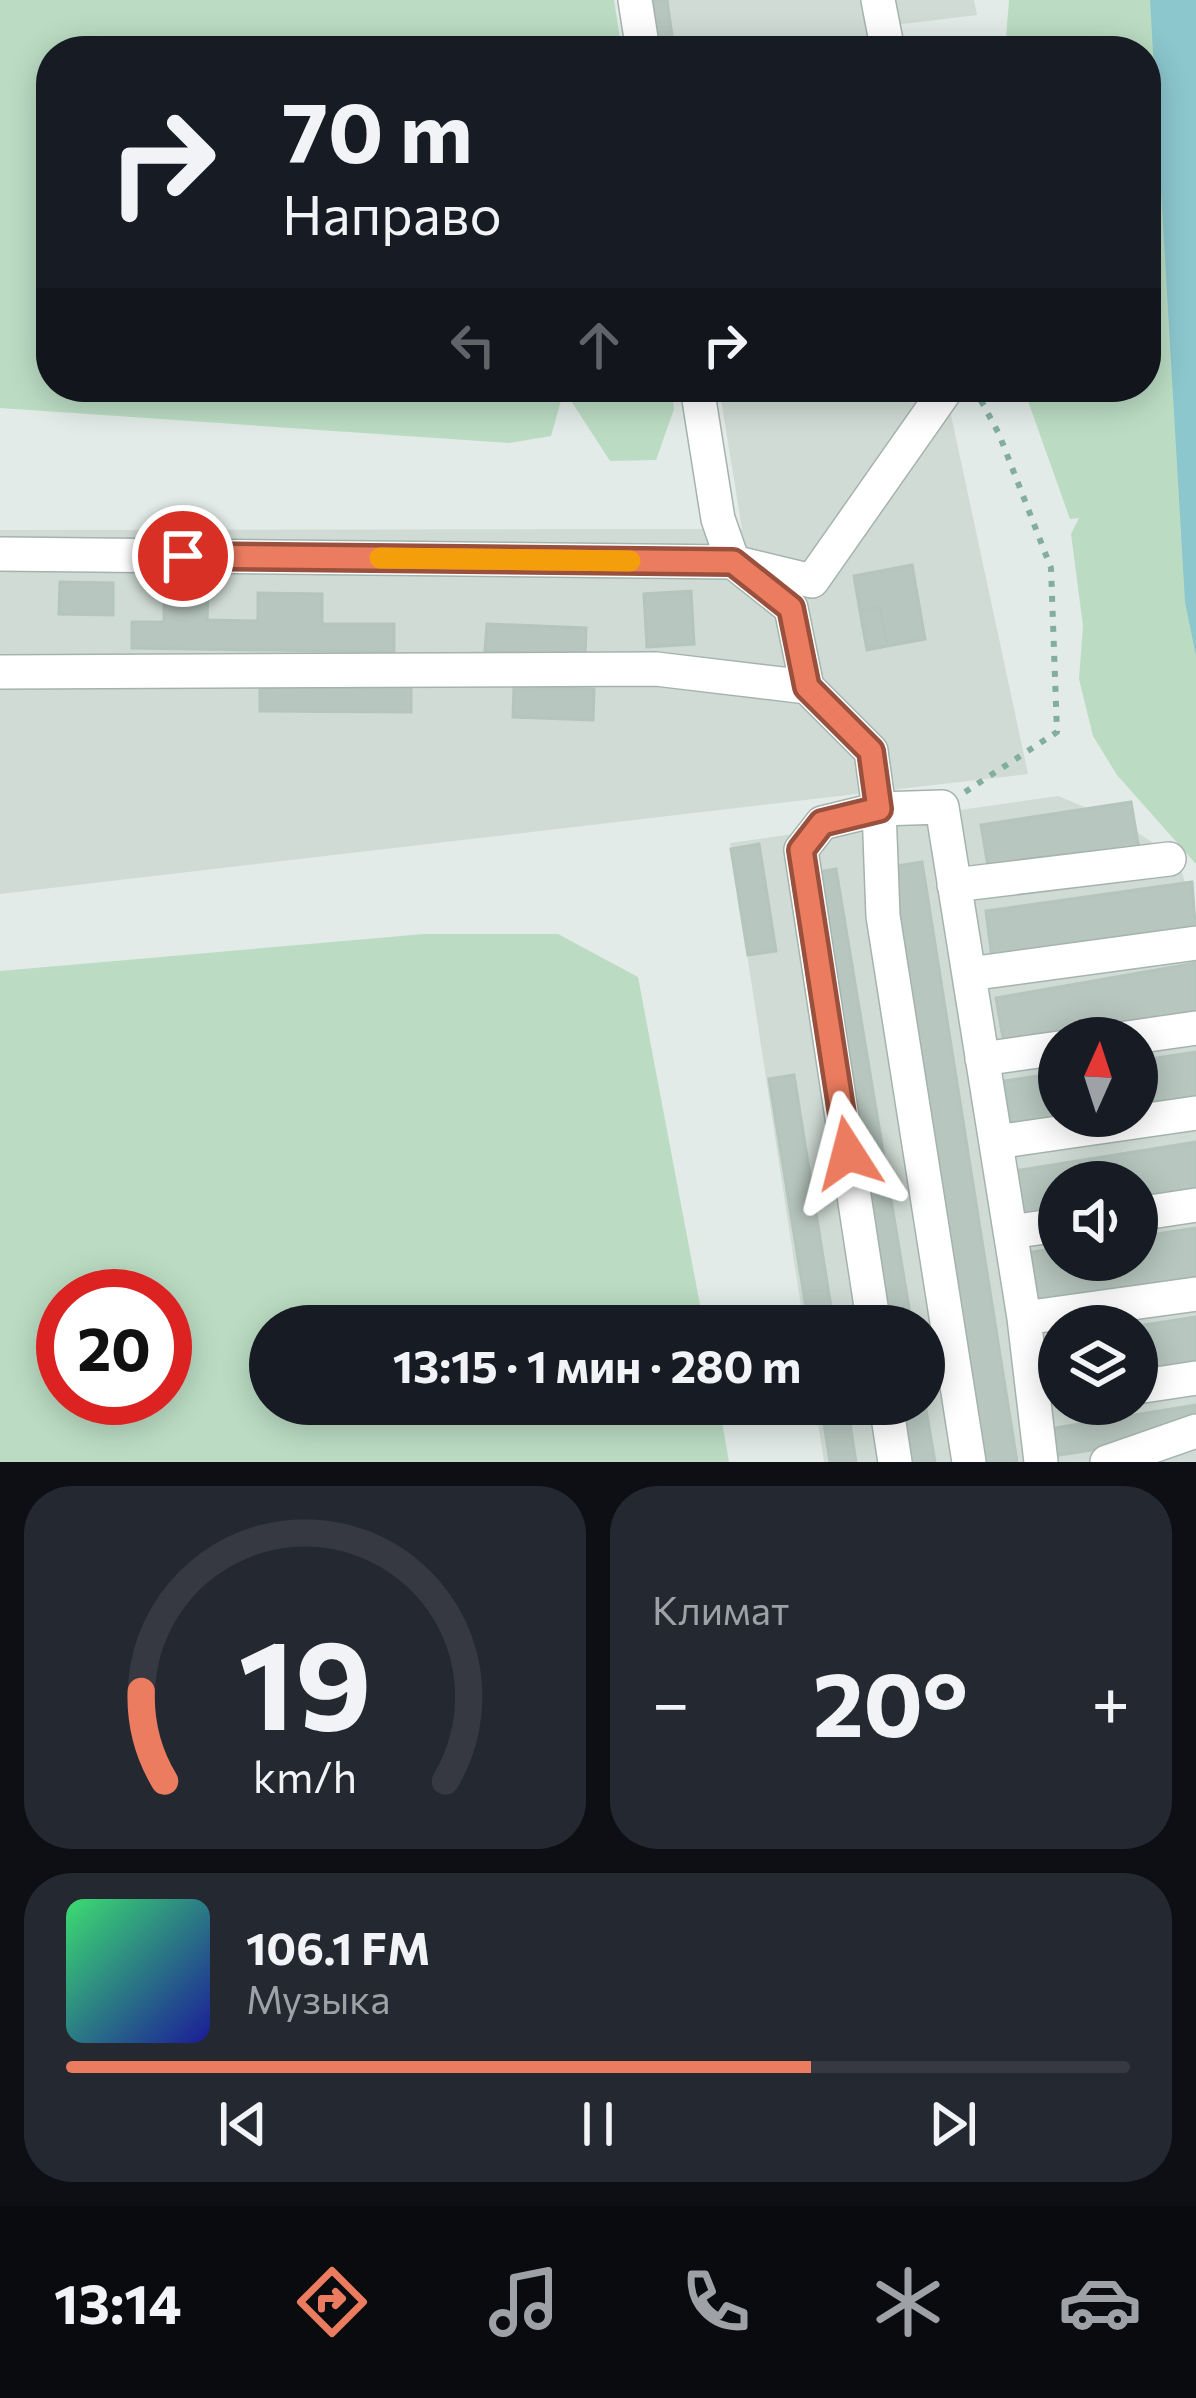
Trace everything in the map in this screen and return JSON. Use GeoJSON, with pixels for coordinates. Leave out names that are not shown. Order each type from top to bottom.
{"type":"FeatureCollection","features":[{"type":"Feature","properties":{"kind":"lane"},"geometry":{"type":"LineString","coordinates":[[634,0],[640,36]]}},
{"type":"Feature","properties":{"kind":"lane"},"geometry":{"type":"LineString","coordinates":[[878,0],[885,36]]}},
{"type":"Feature","properties":{"kind":"lane"},"geometry":{"type":"LineString","coordinates":[[699,402],[718,519],[733,562],[791,608],[807,687],[871,751],[884,916],[969,1462]]}},
{"type":"Feature","properties":{"kind":"lane"},"geometry":{"type":"LineString","coordinates":[[0,554],[733,562],[812,581],[937,402]]}},
{"type":"Feature","properties":{"kind":"lane"},"geometry":{"type":"LineString","coordinates":[[0,672],[656,669],[807,687]]}},
{"type":"Feature","properties":{"kind":"lane"},"geometry":{"type":"LineString","coordinates":[[871,1305],[801,850],[822,823],[879,809],[942,807],[1024,1318],[1038,1369]]}},
{"type":"Feature","properties":{"kind":"lane"},"geometry":{"type":"LineString","coordinates":[[954,885],[1169,860]]}},
{"type":"Feature","properties":{"kind":"lane"},"geometry":{"type":"LineString","coordinates":[[969,974],[1196,943]]}},
{"type":"Feature","properties":{"kind":"lane"},"geometry":{"type":"LineString","coordinates":[[1158,1034],[1196,1028]]}},
{"type":"Feature","properties":{"kind":"lane"},"geometry":{"type":"LineString","coordinates":[[982,1059],[1038,1051]]}},
{"type":"Feature","properties":{"kind":"lane"},"geometry":{"type":"LineString","coordinates":[[996,1142],[1196,1113]]}},
{"type":"Feature","properties":{"kind":"lane"},"geometry":{"type":"LineString","coordinates":[[1158,1211],[1196,1205]]}},
{"type":"Feature","properties":{"kind":"lane"},"geometry":{"type":"LineString","coordinates":[[1010,1232],[1038,1228]]}},
{"type":"Feature","properties":{"kind":"lane"},"geometry":{"type":"LineString","coordinates":[[1024,1318],[1196,1294]]}},
{"type":"Feature","properties":{"kind":"lane"},"geometry":{"type":"LineString","coordinates":[[1158,1384],[1196,1378]]}},
{"type":"Feature","properties":{"kind":"lane"},"geometry":{"type":"LineString","coordinates":[[889,1425],[895,1462]]}},
{"type":"Feature","properties":{"kind":"lane"},"geometry":{"type":"LineString","coordinates":[[1041,1462],[1045,1425]]}},
{"type":"Feature","properties":{"kind":"lane"},"geometry":{"type":"LineString","coordinates":[[1107,1462],[1196,1431]]}},
{"type":"Feature","properties":{"kind":"path"},"geometry":{"type":"LineString","coordinates":[[942,807],[1057,732],[1051,568],[982,402]]}},
{"type":"Feature","properties":{"kind":"shaded area"},"geometry":{"type":"Polygon","coordinates":[[[655,0],[974,0],[977,15],[869,28],[870,36],[661,36],[655,0]]]}},
{"type":"Feature","properties":{"kind":"shaded area"},"geometry":{"type":"Polygon","coordinates":[[[721,402],[948,402],[1028,774],[0,894],[0,530],[742,529],[721,402]]]}},
{"type":"Feature","properties":{"kind":"shaded area"},"geometry":{"type":"Polygon","coordinates":[[[1058,796],[1123,823],[1178,859],[1196,920],[1196,1462],[824,1462],[818,1425],[945,1425],[945,1305],[801,1305],[730,843],[1058,796]]]}},
{"type":"Feature","properties":{"kind":"green space"},"geometry":{"type":"Polygon","coordinates":[[[0,0],[614,0],[620,36],[36,36],[36,402],[561,402],[551,436],[509,443],[0,408],[0,0]]]}},
{"type":"Feature","properties":{"kind":"green space"},"geometry":{"type":"Polygon","coordinates":[[[1009,0],[1151,0],[1154,36],[1006,36],[1009,0]]]}},
{"type":"Feature","properties":{"kind":"green space"},"geometry":{"type":"Polygon","coordinates":[[[1161,134],[1196,604],[1196,864],[1117,775],[1093,736],[1079,679],[1083,626],[1071,534],[1079,518],[1070,519],[1028,402],[1161,402],[1161,134]]]}},
{"type":"Feature","properties":{"kind":"green space"},"geometry":{"type":"Polygon","coordinates":[[[572,402],[673,402],[656,460],[610,461],[572,402]]]}},
{"type":"Feature","properties":{"kind":"green space"},"geometry":{"type":"Polygon","coordinates":[[[424,934],[558,934],[638,977],[700,1305],[249,1305],[249,1425],[723,1425],[729,1462],[0,1462],[0,971],[424,934]]]}},
{"type":"Feature","properties":{"kind":"water"},"geometry":{"type":"Polygon","coordinates":[[[1150,0],[1196,0],[1196,656],[1185,602],[1161,189],[1161,36],[1152,36],[1150,0]]]}},
{"type":"Feature","properties":{"kind":"building"},"geometry":{"type":"Polygon","coordinates":[[[642,0],[667,0],[672,35],[647,36],[642,0]]]}},
{"type":"Feature","properties":{"kind":"building"},"geometry":{"type":"Polygon","coordinates":[[[912,565],[925,639],[887,646],[880,607],[860,611],[854,576],[912,565]]]}},
{"type":"Feature","properties":{"kind":"building"},"geometry":{"type":"Polygon","coordinates":[[[60,582],[113,583],[113,615],[59,614],[60,582]]]}},
{"type":"Feature","properties":{"kind":"building"},"geometry":{"type":"Polygon","coordinates":[[[164,590],[208,591],[207,620],[258,621],[258,593],[322,594],[322,624],[394,624],[394,652],[132,648],[132,622],[164,622],[164,590]]]}},
{"type":"Feature","properties":{"kind":"building"},"geometry":{"type":"Polygon","coordinates":[[[691,591],[694,644],[647,647],[644,594],[691,591]]]}},
{"type":"Feature","properties":{"kind":"building"},"geometry":{"type":"Polygon","coordinates":[[[880,607],[887,646],[867,650],[860,611],[880,607]]]}},
{"type":"Feature","properties":{"kind":"building"},"geometry":{"type":"Polygon","coordinates":[[[487,624],[586,628],[585,656],[485,651],[487,624]]]}},
{"type":"Feature","properties":{"kind":"building"},"geometry":{"type":"Polygon","coordinates":[[[260,684],[411,685],[411,712],[260,711],[260,684]]]}},
{"type":"Feature","properties":{"kind":"building"},"geometry":{"type":"Polygon","coordinates":[[[514,687],[594,689],[593,720],[513,717],[514,687]]]}},
{"type":"Feature","properties":{"kind":"building"},"geometry":{"type":"Polygon","coordinates":[[[1131,802],[1140,855],[990,878],[981,825],[1131,802]]]}},
{"type":"Feature","properties":{"kind":"building"},"geometry":{"type":"Polygon","coordinates":[[[759,844],[776,951],[748,955],[731,849],[759,844]]]}},
{"type":"Feature","properties":{"kind":"building"},"geometry":{"type":"Polygon","coordinates":[[[922,862],[1017,1462],[985,1462],[891,867],[922,862]]]}},
{"type":"Feature","properties":{"kind":"building"},"geometry":{"type":"Polygon","coordinates":[[[836,869],[909,1305],[880,1305],[808,874],[836,869]]]}},
{"type":"Feature","properties":{"kind":"building"},"geometry":{"type":"Polygon","coordinates":[[[1192,882],[1196,937],[993,966],[986,911],[1192,882]]]}},
{"type":"Feature","properties":{"kind":"building"},"geometry":{"type":"Polygon","coordinates":[[[1196,963],[1196,1021],[1158,1028],[1158,1017],[1038,1017],[1038,1045],[1006,1055],[996,998],[1196,963]]]}},
{"type":"Feature","properties":{"kind":"building"},"geometry":{"type":"Polygon","coordinates":[[[1196,1052],[1196,1110],[1158,1116],[1158,1058],[1196,1052]]]}},
{"type":"Feature","properties":{"kind":"building"},"geometry":{"type":"Polygon","coordinates":[[[794,1075],[831,1305],[806,1305],[769,1079],[794,1075]]]}},
{"type":"Feature","properties":{"kind":"building"},"geometry":{"type":"Polygon","coordinates":[[[1038,1076],[1038,1134],[1014,1138],[1005,1081],[1038,1076]]]}},
{"type":"Feature","properties":{"kind":"building"},"geometry":{"type":"Polygon","coordinates":[[[1196,1142],[1196,1200],[1158,1206],[1158,1161],[1077,1161],[1196,1142]]]}},
{"type":"Feature","properties":{"kind":"building"},"geometry":{"type":"Polygon","coordinates":[[[1038,1167],[1038,1224],[1023,1226],[1014,1171],[1038,1167]]]}},
{"type":"Feature","properties":{"kind":"building"},"geometry":{"type":"Polygon","coordinates":[[[1196,1228],[1196,1282],[1034,1307],[1026,1253],[1038,1251],[1038,1281],[1158,1281],[1158,1234],[1196,1228]]]}},
{"type":"Feature","properties":{"kind":"building"},"geometry":{"type":"Polygon","coordinates":[[[1196,1317],[1196,1375],[1158,1381],[1158,1323],[1196,1317]]]}},
{"type":"Feature","properties":{"kind":"building"},"geometry":{"type":"Polygon","coordinates":[[[1196,1405],[1196,1427],[1161,1439],[1053,1456],[1049,1429],[1158,1425],[1158,1411],[1196,1405]]]}},
{"type":"Feature","properties":{"kind":"building"},"geometry":{"type":"Polygon","coordinates":[[[824,1425],[850,1425],[856,1462],[830,1462],[824,1425]]]}},
{"type":"Feature","properties":{"kind":"building"},"geometry":{"type":"Polygon","coordinates":[[[900,1425],[929,1425],[935,1462],[906,1462],[900,1425]]]}},
{"type":"Feature","properties":{"kind":"slow traffic"},"geometry":{"type":"LineString","coordinates":[[380,558],[630,561]]}},
{"type":"Feature","properties":{"kind":"route"},"geometry":{"type":"LineString","coordinates":[[183,556],[733,562],[791,608],[807,687],[871,751],[879,809],[822,823],[801,850],[848,1153]]}}]}
